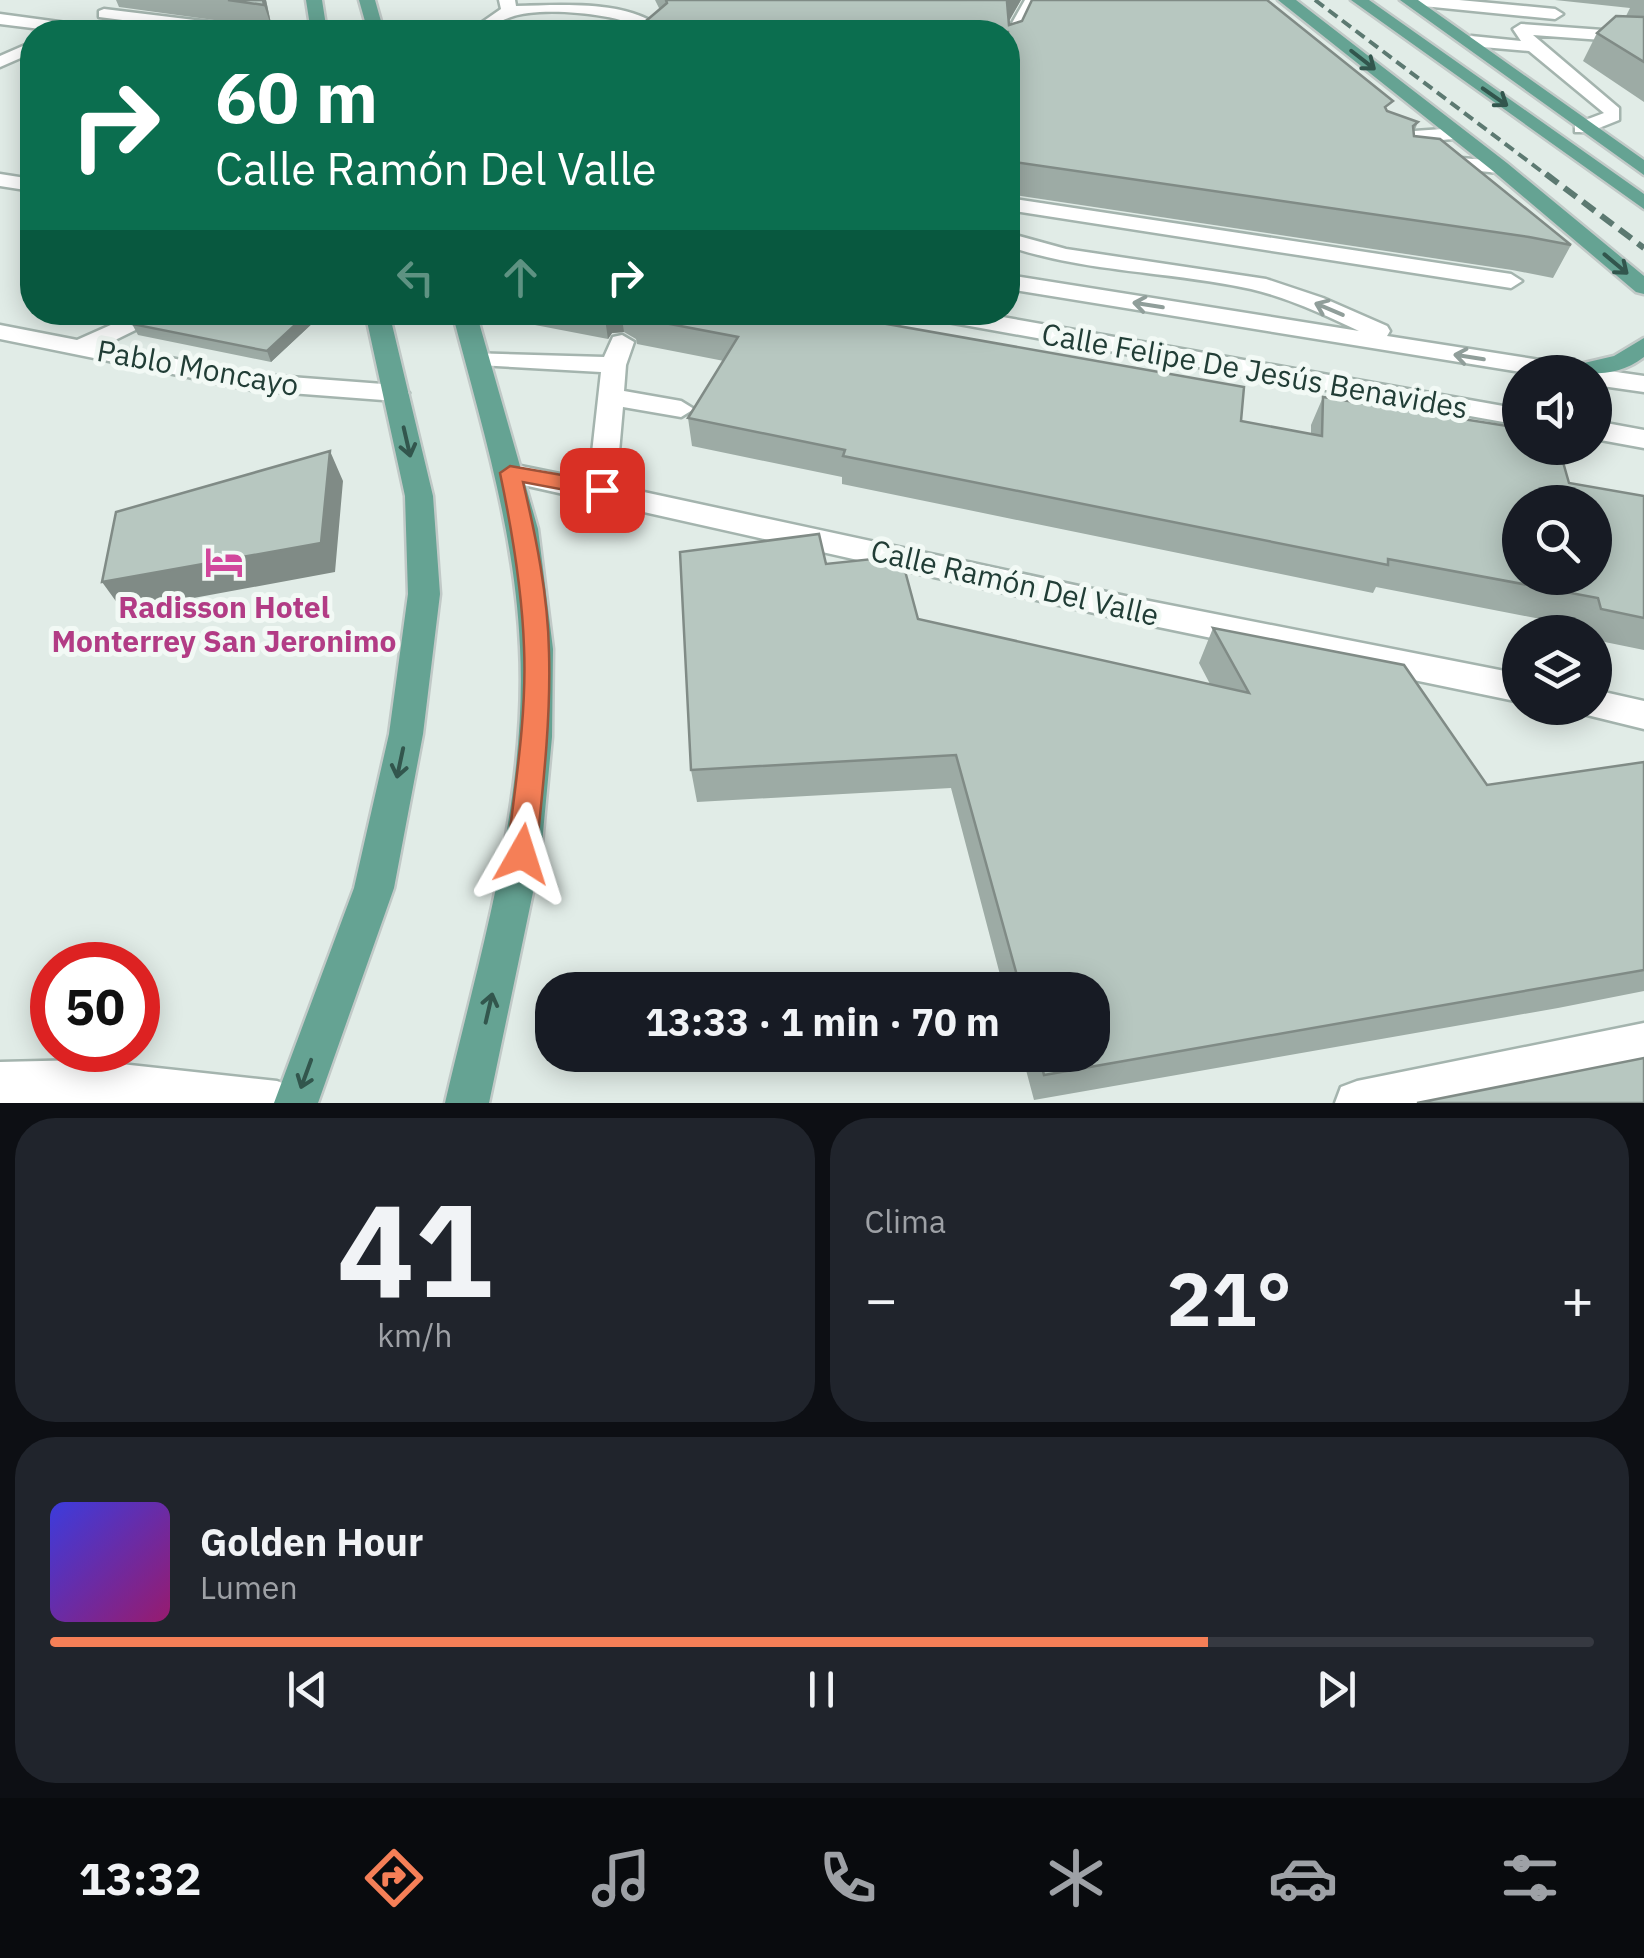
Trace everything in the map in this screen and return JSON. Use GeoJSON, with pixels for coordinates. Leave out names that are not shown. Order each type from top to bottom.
{"type":"FeatureCollection","features":[{"type":"Feature","properties":{"kind":"main road"},"geometry":{"type":"LineString","coordinates":[[1286,0],[1644,287]]}},
{"type":"Feature","properties":{"kind":"main road"},"geometry":{"type":"LineString","coordinates":[[1358,0],[1644,203]]}},
{"type":"Feature","properties":{"kind":"main road"},"geometry":{"type":"LineString","coordinates":[[1411,0],[1471,41],[1582,128],[1644,168]]}},
{"type":"Feature","properties":{"kind":"main road"},"geometry":{"type":"LineString","coordinates":[[296,1103],[374,888],[406,734],[424,594],[419,496],[380,325]]}},
{"type":"Feature","properties":{"kind":"main road"},"geometry":{"type":"LineString","coordinates":[[467,1103],[522,854],[534,737],[537,648],[523,529],[471,325]]}},
{"type":"Feature","properties":{"kind":"main road"},"geometry":{"type":"LineString","coordinates":[[1612,364],[1622,362],[1644,344]]}},
{"type":"Feature","properties":{"kind":"street"},"geometry":{"type":"LineString","coordinates":[[91,20],[130,0]]}},
{"type":"Feature","properties":{"kind":"street"},"geometry":{"type":"LineString","coordinates":[[1020,23],[1032,0]]}},
{"type":"Feature","properties":{"kind":"street"},"geometry":{"type":"LineString","coordinates":[[1411,0],[1644,23]]}},
{"type":"Feature","properties":{"kind":"street"},"geometry":{"type":"LineString","coordinates":[[1501,0],[1518,10]]}},
{"type":"Feature","properties":{"kind":"street"},"geometry":{"type":"LineString","coordinates":[[508,6],[613,11],[643,20]]}},
{"type":"Feature","properties":{"kind":"street"},"geometry":{"type":"LineString","coordinates":[[104,14],[153,20]]}},
{"type":"Feature","properties":{"kind":"street"},"geometry":{"type":"LineString","coordinates":[[5,20],[8,58]]}},
{"type":"Feature","properties":{"kind":"street"},"geometry":{"type":"LineString","coordinates":[[1582,128],[1614,112],[1534,47],[1521,30],[1644,38]]}},
{"type":"Feature","properties":{"kind":"street"},"geometry":{"type":"LineString","coordinates":[[1471,41],[1534,47]]}},
{"type":"Feature","properties":{"kind":"street"},"geometry":{"type":"LineString","coordinates":[[1457,134],[1393,138],[1421,161],[1500,168]]}},
{"type":"Feature","properties":{"kind":"street"},"geometry":{"type":"LineString","coordinates":[[1020,206],[1511,282]]}},
{"type":"Feature","properties":{"kind":"street"},"geometry":{"type":"LineString","coordinates":[[1020,242],[1060,254],[1262,285],[1418,349]]}},
{"type":"Feature","properties":{"kind":"street","name":"Calle Felipe De Jesús Benavides"},"geometry":{"type":"LineString","coordinates":[[1020,284],[1502,362]]}},
{"type":"Feature","properties":{"kind":"street"},"geometry":{"type":"LineString","coordinates":[[82,346],[131,325]]}},
{"type":"Feature","properties":{"kind":"street","name":"Calle Felipe De Jesús Benavides"},"geometry":{"type":"LineString","coordinates":[[1004,325],[1502,414]]}},
{"type":"Feature","properties":{"kind":"street","name":"Pablo Moncayo"},"geometry":{"type":"LineString","coordinates":[[0,332],[252,382],[396,393]]}},
{"type":"Feature","properties":{"kind":"street"},"geometry":{"type":"LineString","coordinates":[[478,358],[618,354],[602,490]]}},
{"type":"Feature","properties":{"kind":"street"},"geometry":{"type":"LineString","coordinates":[[1612,379],[1644,384]]}},
{"type":"Feature","properties":{"kind":"street"},"geometry":{"type":"LineString","coordinates":[[611,397],[681,409]]}},
{"type":"Feature","properties":{"kind":"street"},"geometry":{"type":"LineString","coordinates":[[1612,433],[1644,439]]}},
{"type":"Feature","properties":{"kind":"street","name":"Calle Ramón Del Valle"},"geometry":{"type":"LineString","coordinates":[[510,473],[1502,684]]}},
{"type":"Feature","properties":{"kind":"street"},"geometry":{"type":"LineString","coordinates":[[1612,708],[1644,715]]}},
{"type":"Feature","properties":{"kind":"street"},"geometry":{"type":"LineString","coordinates":[[1357,1103],[1644,1044]]}},
{"type":"Feature","properties":{"kind":"street"},"geometry":{"type":"LineString","coordinates":[[0,1084],[84,1082],[277,1103]]}},
{"type":"Feature","properties":{"kind":"building"},"geometry":{"type":"Polygon","coordinates":[[[228,0],[263,0],[264,5],[228,0]]]}},
{"type":"Feature","properties":{"kind":"building"},"geometry":{"type":"Polygon","coordinates":[[[666,0],[1008,0],[1009,20],[647,20],[666,0]]]}},
{"type":"Feature","properties":{"kind":"building"},"geometry":{"type":"Polygon","coordinates":[[[1032,0],[1267,0],[1393,101],[1385,107],[1387,111],[1418,122],[1413,126],[1414,136],[1440,139],[1571,245],[1020,163],[1020,22],[1032,0]]]}},
{"type":"Feature","properties":{"kind":"building"},"geometry":{"type":"Polygon","coordinates":[[[1616,16],[1644,17],[1644,62],[1597,33],[1616,16]]]}},
{"type":"Feature","properties":{"kind":"building"},"geometry":{"type":"Polygon","coordinates":[[[137,325],[295,325],[267,351],[137,325]]]}},
{"type":"Feature","properties":{"kind":"building"},"geometry":{"type":"Polygon","coordinates":[[[675,325],[893,325],[1244,387],[1241,421],[1322,436],[1323,397],[1502,425],[1502,465],[1564,465],[1569,483],[1581,485],[1502,485],[1502,580],[1388,559],[1388,565],[843,456],[845,450],[688,418],[738,337],[675,325]]]}},
{"type":"Feature","properties":{"kind":"building"},"geometry":{"type":"Polygon","coordinates":[[[330,451],[321,543],[102,582],[116,512],[330,451]]]}},
{"type":"Feature","properties":{"kind":"building"},"geometry":{"type":"Polygon","coordinates":[[[1612,490],[1644,496],[1644,618],[1601,609],[1598,598],[1582,595],[1612,595],[1612,490]]]}},
{"type":"Feature","properties":{"kind":"building"},"geometry":{"type":"Polygon","coordinates":[[[819,534],[826,564],[901,556],[918,619],[1249,693],[1213,628],[1404,665],[1487,785],[1644,762],[1644,970],[1110,1063],[1110,972],[1016,972],[956,755],[691,770],[680,552],[819,534]]]}},
{"type":"Feature","properties":{"kind":"building"},"geometry":{"type":"Polygon","coordinates":[[[1644,1058],[1644,1103],[1417,1103],[1644,1058]]]}},
{"type":"Feature","properties":{"kind":"railway"},"geometry":{"type":"LineString","coordinates":[[1315,0],[1549,177]]}},
{"type":"Feature","properties":{"kind":"railway"},"geometry":{"type":"LineString","coordinates":[[1546,174],[1644,248]]}},
{"type":"Feature","properties":{"kind":"place","name":"Radisson Hotel Monterrey San Jeronimo"},"geometry":{"type":"Point","coordinates":[224,562]}},
{"type":"Feature","properties":{"kind":"route"},"geometry":{"type":"LineString","coordinates":[[522,854],[534,737],[537,648],[523,529],[510,473],[602,490]]}}]}
